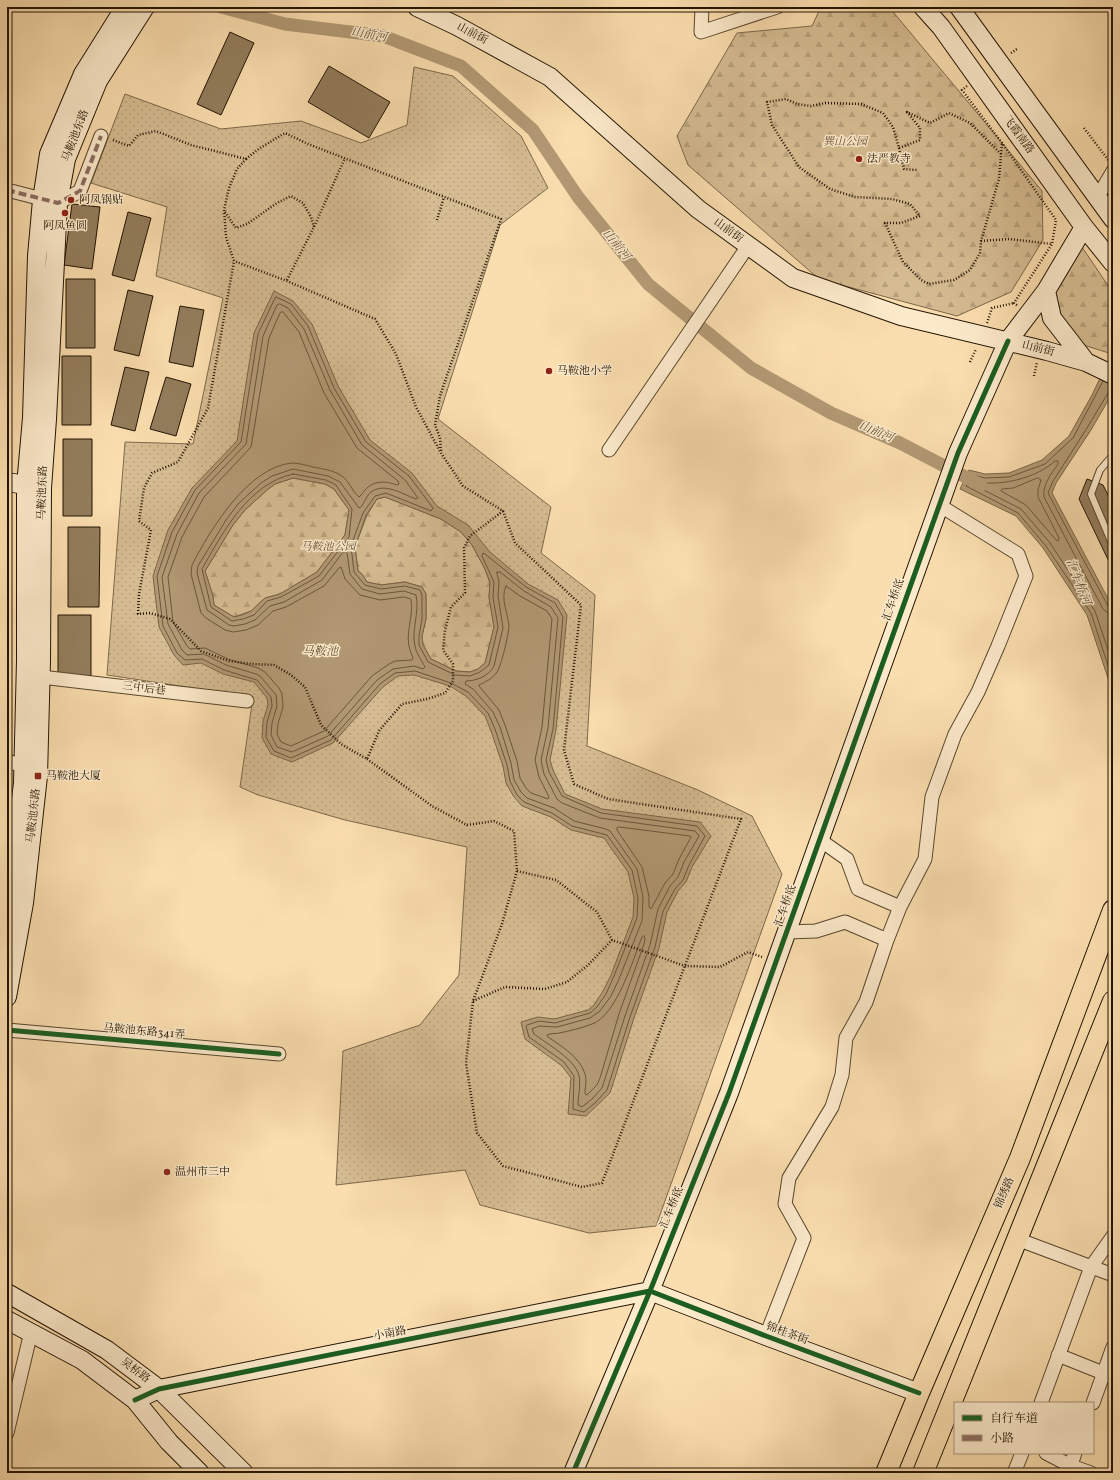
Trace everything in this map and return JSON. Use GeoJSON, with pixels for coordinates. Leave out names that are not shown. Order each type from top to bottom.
{"type":"FeatureCollection","features":[{"type":"Feature","properties":{"kind":"main road","name":"马鞍池东路"},"geometry":{"type":"LineString","coordinates":[[50,202],[49,154],[83,74],[125,7]]}},
{"type":"Feature","properties":{"kind":"main road","name":"马鞍池东路"},"geometry":{"type":"LineString","coordinates":[[7,997],[24,903],[38,776],[41,677],[32,418],[37,256],[50,202],[98,81],[145,7]]}},
{"type":"Feature","properties":{"kind":"main road","name":"山前街"},"geometry":{"type":"LineString","coordinates":[[416,7],[457,26],[550,77],[698,209],[793,278],[902,316],[1039,349],[1088,363],[1113,374]]}},
{"type":"Feature","properties":{"kind":"main road","name":"飞霞南路"},"geometry":{"type":"LineString","coordinates":[[923,7],[941,27],[1084,227],[1101,246],[1113,263]]}},
{"type":"Feature","properties":{"kind":"main road"},"geometry":{"type":"LineString","coordinates":[[959,7],[1113,219]]}},
{"type":"Feature","properties":{"kind":"main road","name":"汇车桥底"},"geometry":{"type":"LineString","coordinates":[[573,1473],[650,1291],[729,1093],[777,963],[958,453],[1008,341],[1046,291],[1084,227]]}},
{"type":"Feature","properties":{"kind":"main road","name":"山前街"},"geometry":{"type":"LineString","coordinates":[[1046,291],[1052,318],[1088,363]]}},
{"type":"Feature","properties":{"kind":"main road"},"geometry":{"type":"LineString","coordinates":[[7,482],[34,487]]}},
{"type":"Feature","properties":{"kind":"main road","name":"马鞍池东路"},"geometry":{"type":"LineString","coordinates":[[7,911],[22,783],[15,763],[26,661],[34,487]]}},
{"type":"Feature","properties":{"kind":"main road","name":"锦绣路"},"geometry":{"type":"LineString","coordinates":[[886,1473],[1020,1158],[1113,910]]}},
{"type":"Feature","properties":{"kind":"main road"},"geometry":{"type":"LineString","coordinates":[[923,1473],[1113,1001]]}},
{"type":"Feature","properties":{"kind":"main road","name":"锦桂茶街"},"geometry":{"type":"LineString","coordinates":[[650,1291],[919,1393]]}},
{"type":"Feature","properties":{"kind":"main road","name":"小南路"},"geometry":{"type":"LineString","coordinates":[[135,1400],[159,1389],[650,1291]]}},
{"type":"Feature","properties":{"kind":"main road","name":"吴桥路"},"geometry":{"type":"LineString","coordinates":[[7,1293],[107,1350],[159,1389],[244,1473]]}},
{"type":"Feature","properties":{"kind":"main road","name":"吴桥路"},"geometry":{"type":"LineString","coordinates":[[7,1320],[82,1360],[135,1400],[169,1442],[200,1473]]}},
{"type":"Feature","properties":{"kind":"street"},"geometry":{"type":"LineString","coordinates":[[702,7],[700,32],[777,7]]}},
{"type":"Feature","properties":{"kind":"street"},"geometry":{"type":"LineString","coordinates":[[7,190],[50,202],[80,191],[101,136]]}},
{"type":"Feature","properties":{"kind":"street"},"geometry":{"type":"LineString","coordinates":[[1097,198],[1113,171]]}},
{"type":"Feature","properties":{"kind":"street"},"geometry":{"type":"LineString","coordinates":[[609,450],[748,246]]}},
{"type":"Feature","properties":{"kind":"street"},"geometry":{"type":"LineString","coordinates":[[766,1336],[804,1238],[784,1204],[789,1178],[832,1107],[842,1075],[846,1038],[866,1002],[900,907],[925,859],[932,797],[955,734],[978,692],[1026,576],[1018,554],[941,499]]}},
{"type":"Feature","properties":{"kind":"street","name":"三中后巷"},"geometry":{"type":"LineString","coordinates":[[41,677],[247,702]]}},
{"type":"Feature","properties":{"kind":"street"},"geometry":{"type":"LineString","coordinates":[[820,840],[847,859],[858,888],[900,907]]}},
{"type":"Feature","properties":{"kind":"street"},"geometry":{"type":"LineString","coordinates":[[788,932],[816,931],[845,922],[887,940]]}},
{"type":"Feature","properties":{"kind":"street","name":"马鞍池东路341弄"},"geometry":{"type":"LineString","coordinates":[[7,1030],[278,1054]]}},
{"type":"Feature","properties":{"kind":"street"},"geometry":{"type":"LineString","coordinates":[[1041,1402],[1091,1267],[1113,1236]]}},
{"type":"Feature","properties":{"kind":"street"},"geometry":{"type":"LineString","coordinates":[[1017,1239],[1113,1275]]}},
{"type":"Feature","properties":{"kind":"street"},"geometry":{"type":"LineString","coordinates":[[7,1433],[31,1332]]}},
{"type":"Feature","properties":{"kind":"street"},"geometry":{"type":"LineString","coordinates":[[1094,1402],[1108,1376],[1113,1346]]}},
{"type":"Feature","properties":{"kind":"street"},"geometry":{"type":"LineString","coordinates":[[1058,1355],[1108,1376]]}},
{"type":"Feature","properties":{"kind":"street"},"geometry":{"type":"LineString","coordinates":[[1014,1473],[1022,1454]]}},
{"type":"Feature","properties":{"kind":"street"},"geometry":{"type":"LineString","coordinates":[[1048,1454],[1070,1469],[1091,1473]]}},
{"type":"Feature","properties":{"kind":"street"},"geometry":{"type":"LineString","coordinates":[[1070,1469],[1075,1454]]}},
{"type":"Feature","properties":{"kind":"lane"},"geometry":{"type":"LineString","coordinates":[[1113,455],[1100,470],[1091,494],[1113,546]]}},
{"type":"Feature","properties":{"kind":"path"},"geometry":{"type":"LineString","coordinates":[[999,62],[1017,49]]}},
{"type":"Feature","properties":{"kind":"path"},"geometry":{"type":"LineString","coordinates":[[977,78],[962,90],[1002,143],[1056,220],[1052,244],[1014,304],[1030,312]]}},
{"type":"Feature","properties":{"kind":"path"},"geometry":{"type":"LineString","coordinates":[[917,170],[904,169],[893,127],[883,113],[861,104],[825,103],[811,106],[797,104],[786,99],[767,102],[772,125],[799,167],[830,189],[855,197],[892,199],[910,204],[920,216],[901,223],[885,223],[903,262],[921,280],[929,284],[954,280],[970,270],[980,253],[981,241],[999,179],[1002,143]]}},
{"type":"Feature","properties":{"kind":"path"},"geometry":{"type":"LineString","coordinates":[[899,148],[920,140],[920,128],[907,112],[930,123],[949,113],[970,123],[1001,154]]}},
{"type":"Feature","properties":{"kind":"path"},"geometry":{"type":"LineString","coordinates":[[1084,128],[1113,166]]}},
{"type":"Feature","properties":{"kind":"path"},"geometry":{"type":"LineString","coordinates":[[101,136],[128,146],[138,135],[156,131],[191,144],[246,159]]}},
{"type":"Feature","properties":{"kind":"path"},"geometry":{"type":"LineString","coordinates":[[234,261],[287,280],[375,319],[396,354],[416,407],[441,454],[464,486],[503,511],[515,543],[581,605],[564,750],[574,784],[608,799],[741,819],[602,1183],[582,1187],[503,1166],[477,1134],[466,1063],[473,1001],[502,924],[517,870],[514,831],[494,821],[467,825],[432,806],[367,759],[341,744],[321,725],[304,687],[274,665],[229,661],[201,651],[170,619],[150,613],[138,614],[139,594],[151,530],[139,521],[144,488],[152,473],[178,462],[208,408],[234,261],[226,237],[224,210],[229,188],[237,169],[246,159],[260,148],[285,133],[308,144],[501,219],[440,396],[435,425],[440,438],[441,454]]}},
{"type":"Feature","properties":{"kind":"path"},"geometry":{"type":"LineString","coordinates":[[287,280],[314,227],[345,158]]}},
{"type":"Feature","properties":{"kind":"path"},"geometry":{"type":"LineString","coordinates":[[224,210],[236,228],[247,224],[277,203],[291,196],[303,203],[311,217],[314,227]]}},
{"type":"Feature","properties":{"kind":"path"},"geometry":{"type":"LineString","coordinates":[[437,220],[444,197]]}},
{"type":"Feature","properties":{"kind":"path"},"geometry":{"type":"LineString","coordinates":[[981,241],[1009,239],[1052,244]]}},
{"type":"Feature","properties":{"kind":"path"},"geometry":{"type":"LineString","coordinates":[[1034,376],[1039,349]]}},
{"type":"Feature","properties":{"kind":"path"},"geometry":{"type":"LineString","coordinates":[[367,759],[379,731],[402,704],[445,694],[453,681],[453,664],[443,650],[445,630],[451,607],[465,593],[464,548],[470,536],[503,511]]}},
{"type":"Feature","properties":{"kind":"path"},"geometry":{"type":"LineString","coordinates":[[517,870],[556,880],[597,912],[612,940],[685,966],[720,967],[748,952],[777,963]]}},
{"type":"Feature","properties":{"kind":"path"},"geometry":{"type":"LineString","coordinates":[[473,1001],[505,987],[545,989],[567,982],[588,965],[612,940]]}},
{"type":"Feature","properties":{"kind":"green space","name":"巽山公园"},"geometry":{"type":"Polygon","coordinates":[[[821,7],[889,7],[1042,191],[1043,240],[1011,292],[957,316],[819,279],[688,165],[677,136],[737,33],[812,26],[821,7]]]}},
{"type":"Feature","properties":{"kind":"green space","name":"马鞍池公园"},"geometry":{"type":"Polygon","coordinates":[[[414,67],[453,76],[521,136],[548,188],[500,225],[438,419],[551,507],[541,553],[595,595],[587,746],[698,790],[752,816],[782,874],[656,1226],[589,1233],[480,1205],[465,1170],[336,1185],[343,1051],[420,1025],[459,975],[467,847],[345,820],[258,795],[240,787],[253,697],[107,675],[125,442],[193,444],[223,298],[156,276],[167,207],[91,183],[125,94],[221,129],[301,121],[361,143],[407,125],[414,67]]]}},
{"type":"Feature","properties":{"kind":"green space"},"geometry":{"type":"Polygon","coordinates":[[[1082,247],[1113,293],[1112,354],[1074,342],[1051,297],[1082,247]]]}},
{"type":"Feature","properties":{"kind":"green space"},"geometry":{"type":"Polygon","coordinates":[[[293,478],[325,484],[334,489],[349,510],[345,535],[317,572],[280,594],[265,598],[251,611],[234,617],[214,605],[213,596],[205,571],[233,525],[245,510],[275,484],[293,478]]]}},
{"type":"Feature","properties":{"kind":"green space"},"geometry":{"type":"Polygon","coordinates":[[[385,497],[441,519],[461,532],[472,545],[484,567],[490,583],[489,597],[494,627],[485,663],[478,669],[470,672],[456,671],[431,659],[423,645],[422,636],[426,619],[426,594],[422,587],[405,582],[381,585],[367,582],[358,571],[355,547],[367,515],[377,499],[385,497]]]}},
{"type":"Feature","properties":{"kind":"water","name":"马鞍池"},"geometry":{"type":"Polygon","coordinates":[[[274,291],[293,301],[312,324],[338,386],[370,440],[412,473],[437,506],[468,525],[490,552],[528,584],[558,600],[567,615],[556,730],[550,760],[553,770],[565,794],[602,809],[700,822],[711,836],[692,867],[686,882],[678,891],[667,912],[659,948],[634,1018],[610,1093],[586,1116],[568,1114],[571,1078],[562,1066],[525,1039],[521,1022],[538,1017],[554,1019],[588,1010],[594,1005],[611,975],[633,917],[634,898],[628,872],[604,838],[571,830],[551,817],[522,806],[514,797],[506,783],[503,766],[485,716],[466,696],[450,686],[414,675],[398,676],[383,687],[333,743],[292,762],[271,754],[262,738],[263,721],[268,705],[267,698],[254,682],[223,674],[201,663],[183,665],[174,655],[159,627],[153,576],[168,530],[192,488],[237,441],[254,333],[274,291]],[[293,478],[275,484],[245,510],[233,525],[205,571],[213,596],[214,605],[234,617],[251,611],[265,598],[280,594],[317,572],[345,535],[349,510],[334,489],[325,484],[293,478]],[[385,497],[377,499],[366,515],[355,547],[358,571],[367,582],[381,585],[405,582],[422,587],[426,594],[426,619],[422,636],[423,645],[431,659],[456,671],[470,672],[478,669],[485,663],[494,627],[489,597],[490,582],[484,567],[472,545],[461,532],[441,519],[385,497]]]}},
{"type":"Feature","properties":{"kind":"water","name":"汇车桥河"},"geometry":{"type":"Polygon","coordinates":[[[1113,351],[1113,392],[1091,430],[1056,483],[1052,493],[1113,608],[1113,693],[1087,615],[1043,548],[1016,516],[960,489],[969,470],[985,474],[1009,473],[1042,460],[1069,436],[1092,395],[1113,351]]]}},
{"type":"Feature","properties":{"kind":"building"},"geometry":{"type":"Polygon","coordinates":[[[230,32],[254,43],[221,115],[197,104],[230,32]]]}},
{"type":"Feature","properties":{"kind":"building"},"geometry":{"type":"Polygon","coordinates":[[[329,66],[390,102],[369,138],[308,102],[329,66]]]}},
{"type":"Feature","properties":{"kind":"building"},"geometry":{"type":"Polygon","coordinates":[[[72,204],[100,207],[92,269],[64,265],[72,204]]]}},
{"type":"Feature","properties":{"kind":"building"},"geometry":{"type":"Polygon","coordinates":[[[128,212],[151,218],[134,281],[112,275],[128,212]]]}},
{"type":"Feature","properties":{"kind":"building"},"geometry":{"type":"Polygon","coordinates":[[[66,279],[95,279],[95,348],[66,348],[66,279]]]}},
{"type":"Feature","properties":{"kind":"building"},"geometry":{"type":"Polygon","coordinates":[[[128,290],[153,296],[139,356],[114,350],[128,290]]]}},
{"type":"Feature","properties":{"kind":"building"},"geometry":{"type":"Polygon","coordinates":[[[180,306],[204,310],[193,367],[169,362],[180,306]]]}},
{"type":"Feature","properties":{"kind":"building"},"geometry":{"type":"Polygon","coordinates":[[[62,356],[91,356],[91,425],[62,425],[62,356]]]}},
{"type":"Feature","properties":{"kind":"building"},"geometry":{"type":"Polygon","coordinates":[[[125,367],[149,372],[135,431],[111,425],[125,367]]]}},
{"type":"Feature","properties":{"kind":"building"},"geometry":{"type":"Polygon","coordinates":[[[166,377],[191,384],[176,436],[150,429],[166,377]]]}},
{"type":"Feature","properties":{"kind":"building"},"geometry":{"type":"Polygon","coordinates":[[[63,439],[92,439],[92,516],[63,516],[63,439]]]}},
{"type":"Feature","properties":{"kind":"building"},"geometry":{"type":"Polygon","coordinates":[[[1087,479],[1103,485],[1113,505],[1113,570],[1079,499],[1087,479]]]}},
{"type":"Feature","properties":{"kind":"building"},"geometry":{"type":"Polygon","coordinates":[[[68,527],[100,527],[99,607],[68,607],[68,527]]]}},
{"type":"Feature","properties":{"kind":"building"},"geometry":{"type":"Polygon","coordinates":[[[58,615],[91,615],[91,676],[58,676],[58,615]]]}},
{"type":"Feature","properties":{"kind":"waterway","name":"山前河"},"geometry":{"type":"LineString","coordinates":[[221,7],[285,24],[383,36],[461,66],[533,130],[578,197],[648,284],[751,368],[831,413],[900,443],[981,485]]}},
{"type":"Feature","properties":{"kind":"marked path"},"geometry":{"type":"LineString","coordinates":[[7,190],[58,203],[80,191],[101,136]]}},
{"type":"Feature","properties":{"kind":"cycle path"},"geometry":{"type":"LineString","coordinates":[[573,1473],[650,1291],[729,1093],[958,453],[1008,341]]}},
{"type":"Feature","properties":{"kind":"cycle path"},"geometry":{"type":"LineString","coordinates":[[7,1030],[279,1054]]}},
{"type":"Feature","properties":{"kind":"cycle path"},"geometry":{"type":"LineString","coordinates":[[135,1400],[159,1389],[650,1291],[919,1393]]}},
{"type":"Feature","properties":{"kind":"place","name":"法严教寺"},"geometry":{"type":"Point","coordinates":[859,159]}},
{"type":"Feature","properties":{"kind":"place","name":"阿凤锅贴"},"geometry":{"type":"Point","coordinates":[71,200]}},
{"type":"Feature","properties":{"kind":"place","name":"阿凤鱼圆"},"geometry":{"type":"Point","coordinates":[65,213]}},
{"type":"Feature","properties":{"kind":"place","name":"马鞍池小学"},"geometry":{"type":"Point","coordinates":[549,371]}},
{"type":"Feature","properties":{"kind":"place","name":"马鞍池大厦"},"geometry":{"type":"Point","coordinates":[38,776]}},
{"type":"Feature","properties":{"kind":"place","name":"温州市三中"},"geometry":{"type":"Point","coordinates":[167,1172]}}]}
